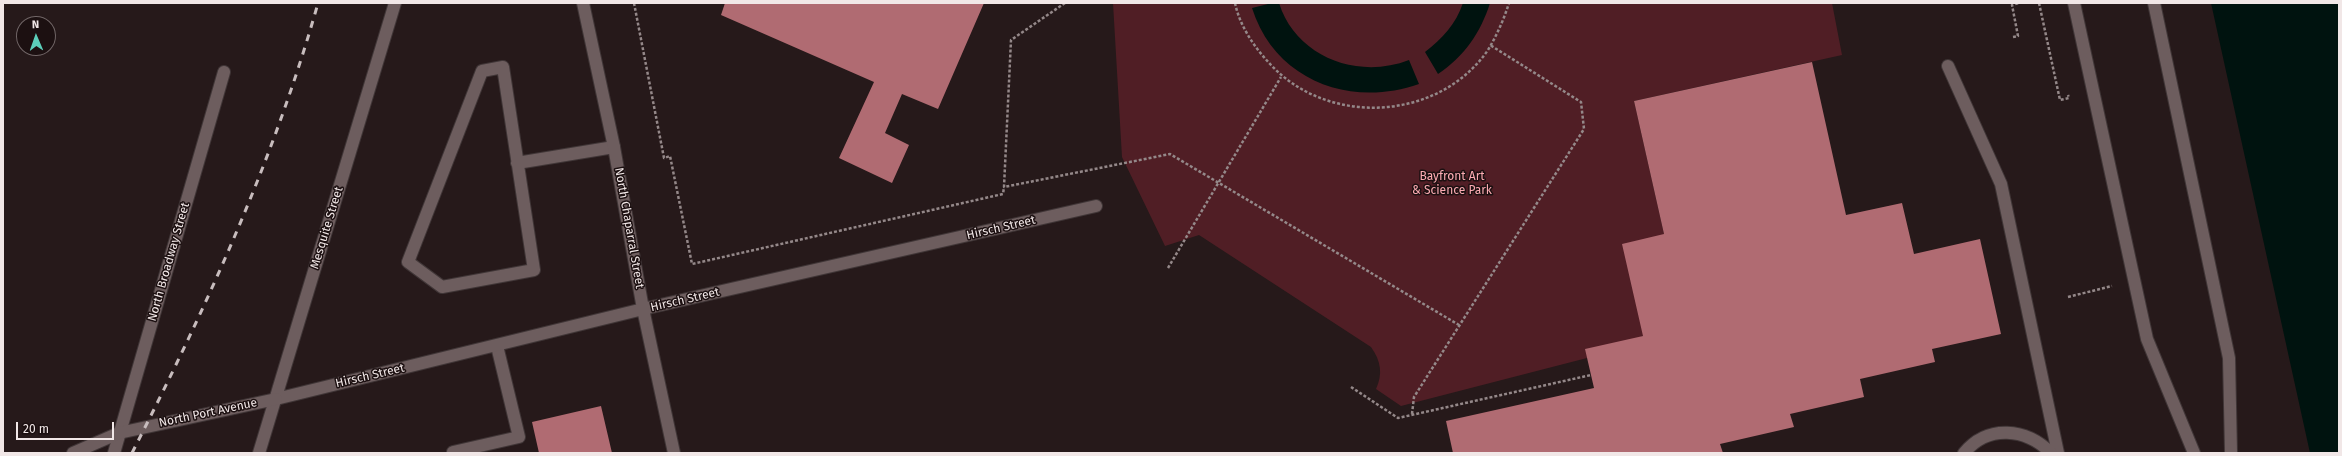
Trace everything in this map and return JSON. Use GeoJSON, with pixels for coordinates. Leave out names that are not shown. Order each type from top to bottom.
{"type":"FeatureCollection","features":[{"type":"Feature","properties":{"kind":"street","name":"Mesquite Street"},"geometry":{"type":"LineString","coordinates":[[259,453],[395,3]]}},
{"type":"Feature","properties":{"kind":"street","name":"North Chaparral Street"},"geometry":{"type":"LineString","coordinates":[[583,3],[614,147],[643,310],[674,453]]}},
{"type":"Feature","properties":{"kind":"street"},"geometry":{"type":"LineString","coordinates":[[2074,3],[2147,339],[2194,453]]}},
{"type":"Feature","properties":{"kind":"street"},"geometry":{"type":"LineString","coordinates":[[2154,3],[2229,358],[2231,453]]}},
{"type":"Feature","properties":{"kind":"street"},"geometry":{"type":"LineString","coordinates":[[1948,66],[2001,184],[2058,453]]}},
{"type":"Feature","properties":{"kind":"street"},"geometry":{"type":"LineString","coordinates":[[503,67],[517,163],[534,270],[442,287],[408,262],[482,71],[503,67]]}},
{"type":"Feature","properties":{"kind":"street","name":"North Broadway Street"},"geometry":{"type":"LineString","coordinates":[[114,453],[224,72]]}},
{"type":"Feature","properties":{"kind":"street"},"geometry":{"type":"LineString","coordinates":[[517,163],[614,147]]}},
{"type":"Feature","properties":{"kind":"street","name":"Hirsch Street"},"geometry":{"type":"LineString","coordinates":[[276,399],[643,310],[1096,206]]}},
{"type":"Feature","properties":{"kind":"street"},"geometry":{"type":"LineString","coordinates":[[453,452],[519,437],[496,346]]}},
{"type":"Feature","properties":{"kind":"street","name":"North Port Avenue"},"geometry":{"type":"LineString","coordinates":[[73,453],[119,434],[276,399]]}},
{"type":"Feature","properties":{"kind":"street"},"geometry":{"type":"LineString","coordinates":[[1964,453],[1970,446],[1986,436],[2005,432],[2024,434],[2041,443],[2051,453]]}},
{"type":"Feature","properties":{"kind":"path"},"geometry":{"type":"LineString","coordinates":[[634,3],[664,158],[670,156],[692,264],[1003,194],[1011,40],[1065,3]]}},
{"type":"Feature","properties":{"kind":"path"},"geometry":{"type":"LineString","coordinates":[[1235,3],[1246,32],[1260,54],[1282,77],[1323,100],[1349,107],[1375,109],[1401,106],[1426,98],[1450,86],[1471,69],[1490,45],[1500,28],[1509,3]]}},
{"type":"Feature","properties":{"kind":"path"},"geometry":{"type":"LineString","coordinates":[[2013,37],[2018,36],[2012,5],[2020,3]]}},
{"type":"Feature","properties":{"kind":"path"},"geometry":{"type":"LineString","coordinates":[[2039,3],[2060,100],[2069,98],[2067,91]]}},
{"type":"Feature","properties":{"kind":"path"},"geometry":{"type":"LineString","coordinates":[[1412,414],[1414,397],[1584,129],[1581,102],[1490,45]]}},
{"type":"Feature","properties":{"kind":"path"},"geometry":{"type":"LineString","coordinates":[[1168,268],[1220,184],[1282,77]]}},
{"type":"Feature","properties":{"kind":"path"},"geometry":{"type":"LineString","coordinates":[[1004,187],[1170,154],[1459,325]]}},
{"type":"Feature","properties":{"kind":"path"},"geometry":{"type":"LineString","coordinates":[[2068,297],[2110,286]]}},
{"type":"Feature","properties":{"kind":"path"},"geometry":{"type":"LineString","coordinates":[[1351,387],[1398,418],[1591,375]]}},
{"type":"Feature","properties":{"kind":"green space","name":"Bayfront Art & Science Park"},"geometry":{"type":"Polygon","coordinates":[[[1113,3],[1832,3],[1842,55],[1634,101],[1664,234],[1643,336],[1587,358],[1401,406],[1376,389],[1380,378],[1380,368],[1377,357],[1371,347],[1199,235],[1165,246],[1122,157],[1113,3]]]}},
{"type":"Feature","properties":{"kind":"shaded area"},"geometry":{"type":"Polygon","coordinates":[[[1272,3],[1279,3],[1287,22],[1299,38],[1314,50],[1331,59],[1350,65],[1370,67],[1389,66],[1409,60],[1419,84],[1393,91],[1367,93],[1342,90],[1319,82],[1297,70],[1278,54],[1263,33],[1252,8],[1272,3]]]}},
{"type":"Feature","properties":{"kind":"shaded area"},"geometry":{"type":"Polygon","coordinates":[[[1463,3],[1490,3],[1482,24],[1464,52],[1438,74],[1425,52],[1448,30],[1460,11],[1463,3]]]}},
{"type":"Feature","properties":{"kind":"shaded area"},"geometry":{"type":"Polygon","coordinates":[[[2211,3],[2339,3],[2339,453],[2310,453],[2211,3]]]}},
{"type":"Feature","properties":{"kind":"building"},"geometry":{"type":"Polygon","coordinates":[[[725,3],[984,3],[938,109],[902,94],[885,133],[909,145],[892,183],[839,158],[874,82],[721,15],[725,3]]]}},
{"type":"Feature","properties":{"kind":"building"},"geometry":{"type":"Polygon","coordinates":[[[1812,62],[1846,215],[1902,203],[1914,254],[1980,239],[2001,334],[1932,349],[1935,362],[1860,379],[1864,397],[1790,414],[1794,427],[1720,444],[1723,453],[1453,453],[1446,421],[1594,388],[1585,349],[1643,336],[1622,244],[1664,234],[1634,101],[1812,62]]]}},
{"type":"Feature","properties":{"kind":"building"},"geometry":{"type":"Polygon","coordinates":[[[601,406],[612,453],[539,453],[532,422],[601,406]]]}},
{"type":"Feature","properties":{"kind":"railway"},"geometry":{"type":"LineString","coordinates":[[132,453],[186,344],[236,232],[281,119],[318,3]]}}]}
